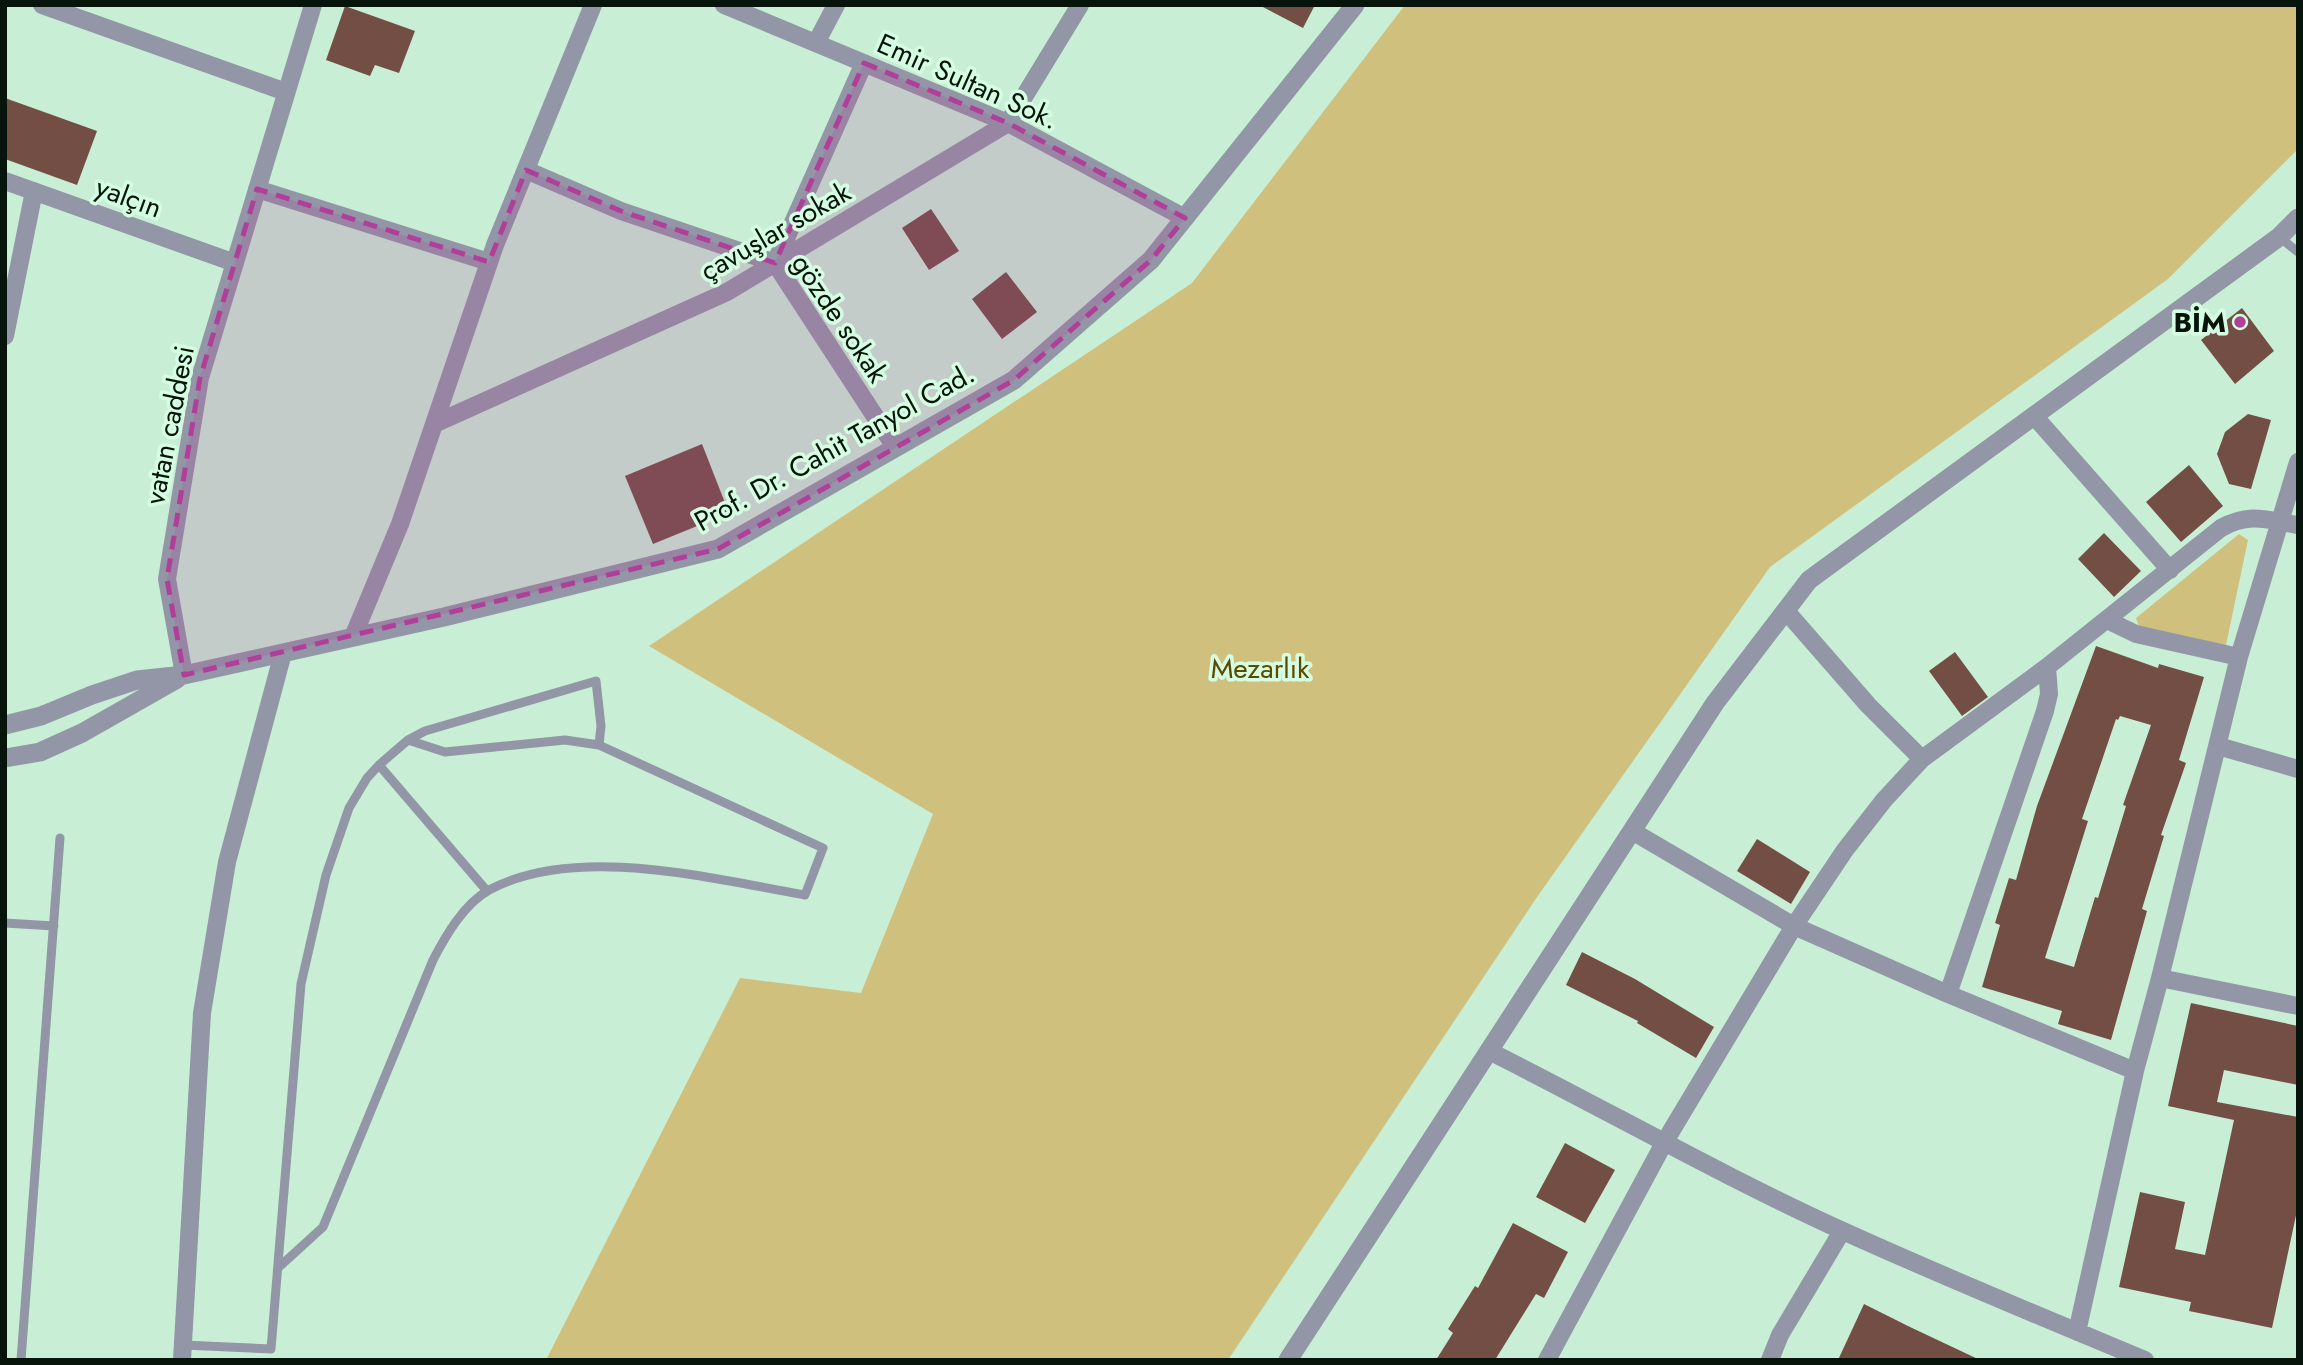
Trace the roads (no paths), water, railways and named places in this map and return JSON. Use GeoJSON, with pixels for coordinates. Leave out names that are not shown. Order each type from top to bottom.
{"type":"FeatureCollection","features":[{"type":"Feature","properties":{"kind":"street"},"geometry":{"type":"LineString","coordinates":[[41,5],[286,92]]}},
{"type":"Feature","properties":{"kind":"street","name":"vatan caddesi"},"geometry":{"type":"LineString","coordinates":[[184,675],[167,579],[200,379],[313,5]]}},
{"type":"Feature","properties":{"kind":"street"},"geometry":{"type":"LineString","coordinates":[[353,637],[400,524],[489,262],[593,5]]}},
{"type":"Feature","properties":{"kind":"street","name":"Emir Sultan Sok."},"geometry":{"type":"LineString","coordinates":[[724,5],[1008,123],[1185,218]]}},
{"type":"Feature","properties":{"kind":"street"},"geometry":{"type":"LineString","coordinates":[[816,43],[836,5]]}},
{"type":"Feature","properties":{"kind":"street","name":"çavuşlar sokak"},"geometry":{"type":"LineString","coordinates":[[434,424],[726,292],[1008,123],[1080,5]]}},
{"type":"Feature","properties":{"kind":"street","name":"Prof. Dr. Cahit Tanyol Cad."},"geometry":{"type":"LineString","coordinates":[[184,675],[718,549],[1014,380],[1151,260],[1355,5]]}},
{"type":"Feature","properties":{"kind":"street"},"geometry":{"type":"LineString","coordinates":[[775,263],[864,63]]}},
{"type":"Feature","properties":{"kind":"street","name":"gözde sokak"},"geometry":{"type":"LineString","coordinates":[[526,170],[621,211],[775,263],[895,447]]}},
{"type":"Feature","properties":{"kind":"street","name":"yalçın"},"geometry":{"type":"LineString","coordinates":[[5,181],[235,263]]}},
{"type":"Feature","properties":{"kind":"street"},"geometry":{"type":"LineString","coordinates":[[257,189],[489,262]]}},
{"type":"Feature","properties":{"kind":"street"},"geometry":{"type":"LineString","coordinates":[[5,336],[34,191]]}},
{"type":"Feature","properties":{"kind":"street"},"geometry":{"type":"LineString","coordinates":[[1288,1360],[1715,703],[1809,580],[2279,237],[2298,218]]}},
{"type":"Feature","properties":{"kind":"street"},"geometry":{"type":"LineString","coordinates":[[2035,417],[2170,570]]}},
{"type":"Feature","properties":{"kind":"street"},"geometry":{"type":"LineString","coordinates":[[2077,1332],[2135,1071],[2239,657],[2298,462]]}},
{"type":"Feature","properties":{"kind":"street"},"geometry":{"type":"LineString","coordinates":[[1547,1360],[1664,1143],[1794,926],[1845,850],[1884,800],[1922,760],[2047,667],[2221,528],[2236,520],[2251,517],[2298,525]]}},
{"type":"Feature","properties":{"kind":"street"},"geometry":{"type":"LineString","coordinates":[[1786,611],[1868,705],[1922,760]]}},
{"type":"Feature","properties":{"kind":"street"},"geometry":{"type":"LineString","coordinates":[[2107,620],[2136,634],[2239,657]]}},
{"type":"Feature","properties":{"kind":"street"},"geometry":{"type":"LineString","coordinates":[[183,1352],[202,1013],[227,862],[283,653]]}},
{"type":"Feature","properties":{"kind":"street"},"geometry":{"type":"LineString","coordinates":[[1948,994],[2045,710],[2049,694],[2047,667]]}},
{"type":"Feature","properties":{"kind":"street"},"geometry":{"type":"LineString","coordinates":[[5,725],[41,716],[137,680],[184,675]]}},
{"type":"Feature","properties":{"kind":"street"},"geometry":{"type":"LineString","coordinates":[[5,758],[40,752],[82,733],[184,675]]}},
{"type":"Feature","properties":{"kind":"street"},"geometry":{"type":"LineString","coordinates":[[2218,746],[2298,769]]}},
{"type":"Feature","properties":{"kind":"street"},"geometry":{"type":"LineString","coordinates":[[1632,831],[1794,926],[1948,994],[2135,1071]]}},
{"type":"Feature","properties":{"kind":"street"},"geometry":{"type":"LineString","coordinates":[[2160,978],[2298,1006]]}},
{"type":"Feature","properties":{"kind":"street"},"geometry":{"type":"LineString","coordinates":[[1489,1051],[1585,1099],[1664,1143],[1842,1231],[2145,1360]]}},
{"type":"Feature","properties":{"kind":"street"},"geometry":{"type":"LineString","coordinates":[[1770,1360],[1780,1335],[1842,1231]]}},
{"type":"Feature","properties":{"kind":"lane"},"geometry":{"type":"LineString","coordinates":[[2279,237],[2298,252]]}},
{"type":"Feature","properties":{"kind":"lane"},"geometry":{"type":"LineString","coordinates":[[183,1352],[271,1349],[300,984],[326,875],[349,808],[368,778],[408,740],[425,731],[596,681],[601,726],[599,746]]}},
{"type":"Feature","properties":{"kind":"lane"},"geometry":{"type":"LineString","coordinates":[[278,1268],[323,1227],[433,960],[451,928],[487,891],[544,872],[587,867],[659,870],[805,895],[823,848],[599,746],[565,740],[445,752],[408,740]]}},
{"type":"Feature","properties":{"kind":"lane"},"geometry":{"type":"LineString","coordinates":[[379,765],[487,891]]}},
{"type":"Feature","properties":{"kind":"lane"},"geometry":{"type":"LineString","coordinates":[[21,1360],[60,838]]}},
{"type":"Feature","properties":{"kind":"lane"},"geometry":{"type":"LineString","coordinates":[[5,923],[54,926]]}},
{"type":"Feature","properties":{"kind":"place","name":"BİM"},"geometry":{"type":"Point","coordinates":[2240,322]}},
{"type":"Feature","properties":{"kind":"park label","name":"Mezarlık"},"geometry":{"type":"Point","coordinates":[1260,668]}}]}
